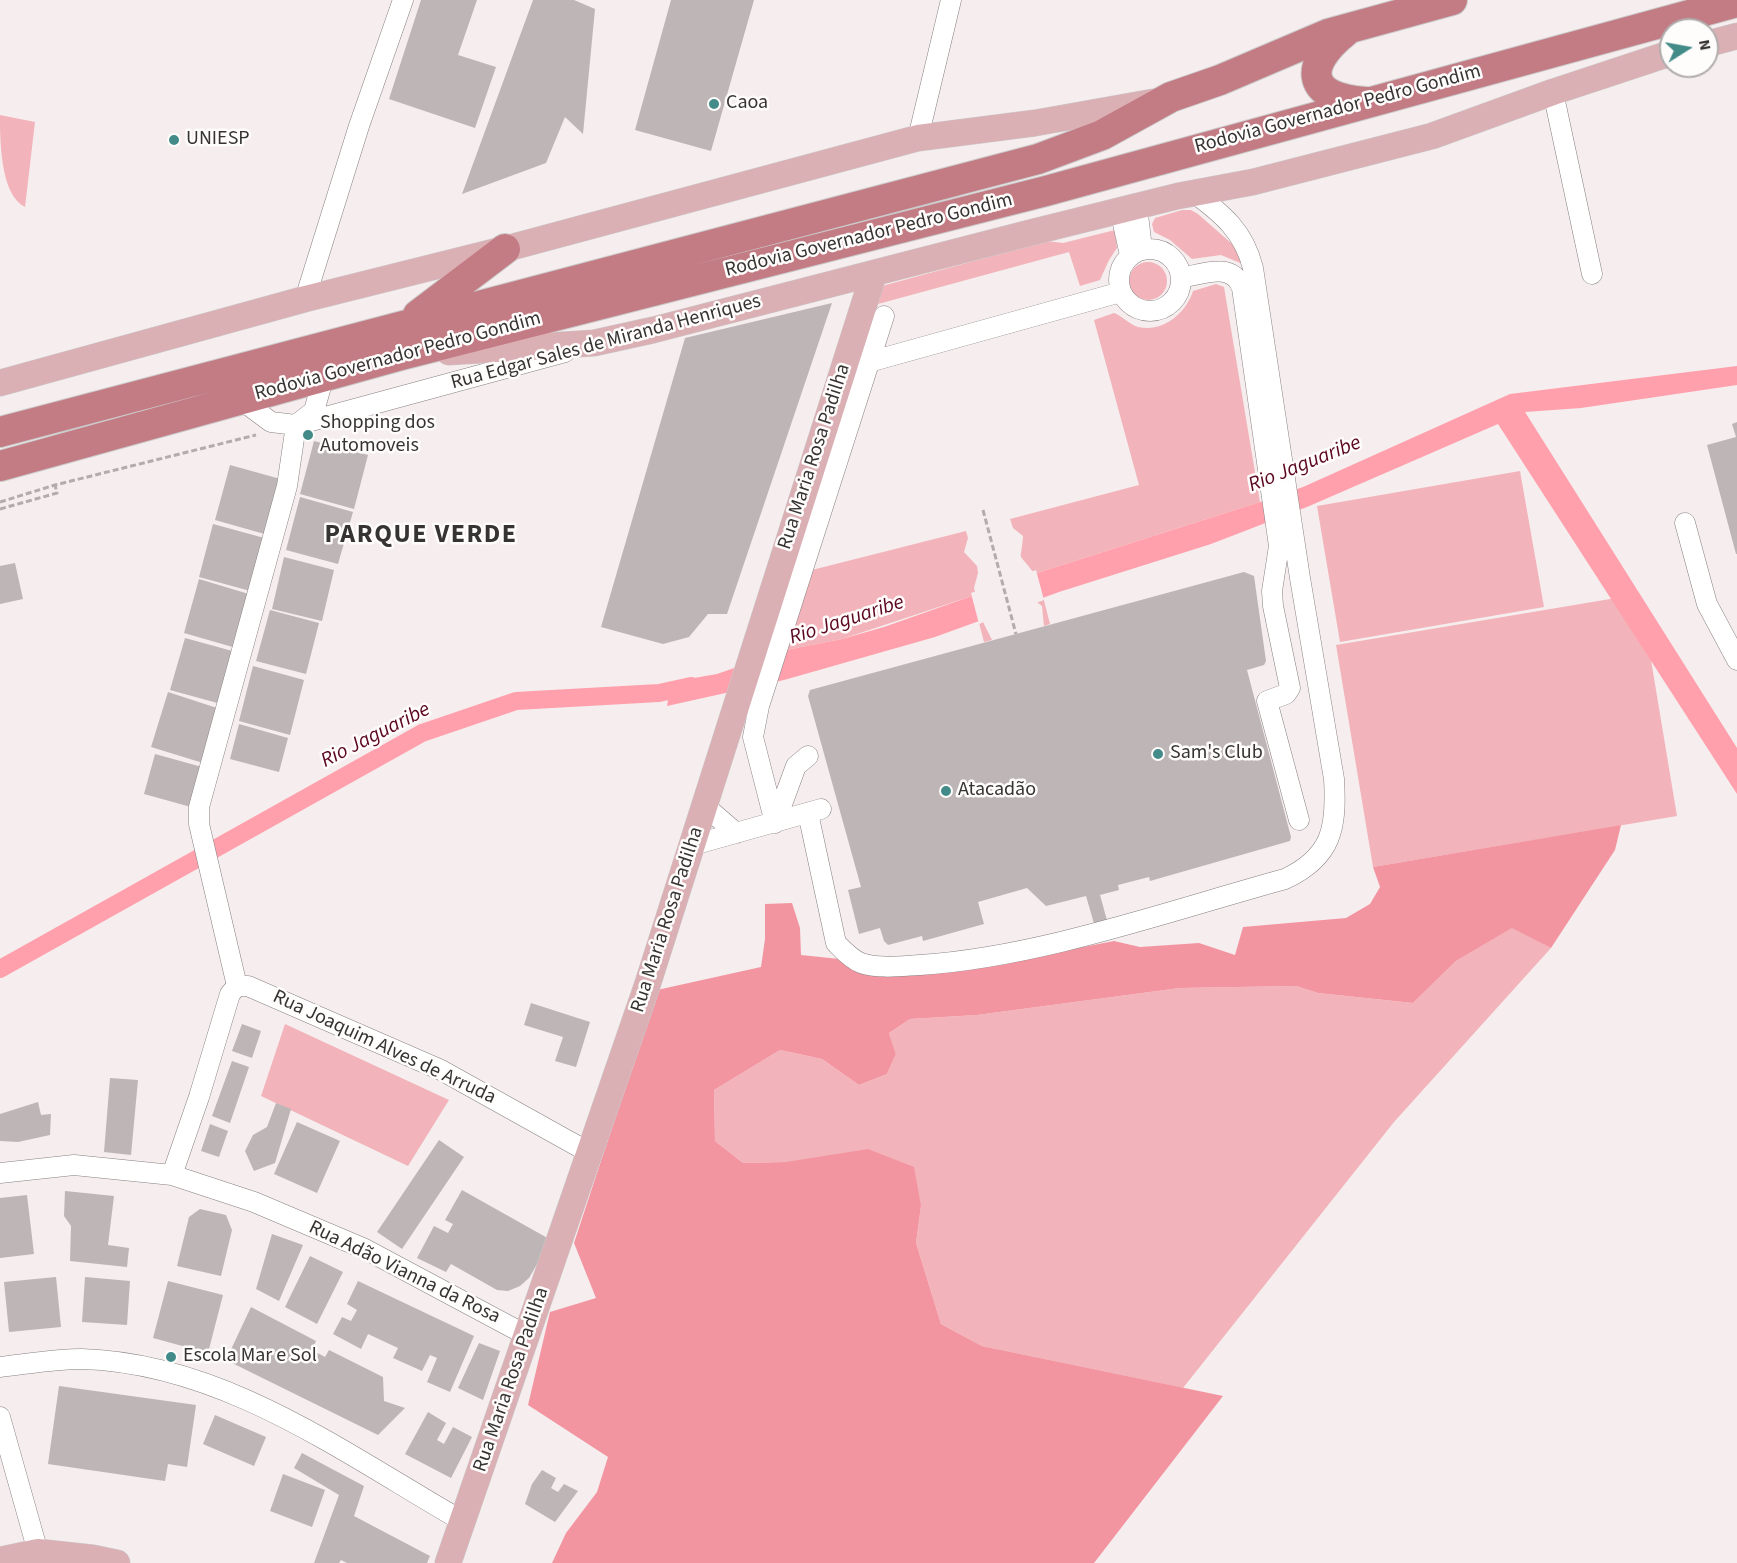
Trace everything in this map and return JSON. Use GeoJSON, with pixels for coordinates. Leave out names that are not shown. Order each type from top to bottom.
{"type":"FeatureCollection","features":[{"type":"Feature","properties":{"kind":"highway","name":"Rodovia Governador Pedro Gondim"},"geometry":{"type":"LineString","coordinates":[[0,432],[408,322],[1038,159],[1102,135],[1171,97],[1220,80],[1328,34],[1452,0]]}},
{"type":"Feature","properties":{"kind":"highway","name":"Rodovia Governador Pedro Gondim"},"geometry":{"type":"LineString","coordinates":[[0,466],[401,355],[1035,194],[1737,2]]}},
{"type":"Feature","properties":{"kind":"highway"},"geometry":{"type":"LineString","coordinates":[[1350,28],[1323,54],[1316,72],[1318,81],[1326,94],[1333,97],[1369,102]]}},
{"type":"Feature","properties":{"kind":"highway"},"geometry":{"type":"LineString","coordinates":[[408,322],[505,249]]}},
{"type":"Feature","properties":{"kind":"main road"},"geometry":{"type":"LineString","coordinates":[[1719,41],[1737,37]]}},
{"type":"Feature","properties":{"kind":"main road","name":"Rua Edgar Sales de Miranda Henriques"},"geometry":{"type":"LineString","coordinates":[[594,343],[1129,208],[1252,182],[1432,136],[1659,57]]}},
{"type":"Feature","properties":{"kind":"main road"},"geometry":{"type":"LineString","coordinates":[[0,383],[305,299],[505,249],[918,138],[1035,123],[1171,97]]}},
{"type":"Feature","properties":{"kind":"main road","name":"Rua Maria Rosa Padilha"},"geometry":{"type":"LineString","coordinates":[[448,1563],[590,1153],[705,807],[749,701],[751,656],[874,273]]}},
{"type":"Feature","properties":{"kind":"main road"},"geometry":{"type":"LineString","coordinates":[[401,355],[594,343]]}},
{"type":"Feature","properties":{"kind":"main road"},"geometry":{"type":"LineString","coordinates":[[0,1560],[38,1552],[93,1557],[117,1563]]}},
{"type":"Feature","properties":{"kind":"street"},"geometry":{"type":"LineString","coordinates":[[305,299],[359,126],[403,0]]}},
{"type":"Feature","properties":{"kind":"street"},"geometry":{"type":"LineString","coordinates":[[918,138],[951,0]]}},
{"type":"Feature","properties":{"kind":"street"},"geometry":{"type":"LineString","coordinates":[[1220,80],[1262,46],[1398,0]]}},
{"type":"Feature","properties":{"kind":"street"},"geometry":{"type":"LineString","coordinates":[[1553,92],[1592,274]]}},
{"type":"Feature","properties":{"kind":"street"},"geometry":{"type":"LineString","coordinates":[[1203,191],[1230,220],[1248,250],[1278,491]]}},
{"type":"Feature","properties":{"kind":"street"},"geometry":{"type":"LineString","coordinates":[[1129,208],[1136,252]]}},
{"type":"Feature","properties":{"kind":"street"},"geometry":{"type":"LineString","coordinates":[[1156,249],[1168,254],[1178,265],[1181,278],[1180,291],[1173,301],[1163,309],[1150,311],[1138,309],[1127,302],[1121,292],[1119,272],[1136,252],[1156,249]]}},
{"type":"Feature","properties":{"kind":"street"},"geometry":{"type":"LineString","coordinates":[[693,845],[815,811],[836,942],[846,954],[860,962],[879,966],[950,963],[1016,951],[1285,879],[1307,869],[1323,851],[1331,830],[1335,807],[1334,779],[1284,525],[1240,282],[1226,271],[1181,278]]}},
{"type":"Feature","properties":{"kind":"street"},"geometry":{"type":"LineString","coordinates":[[869,362],[1121,292]]}},
{"type":"Feature","properties":{"kind":"street"},"geometry":{"type":"LineString","coordinates":[[775,823],[753,737],[749,701],[776,650],[809,556],[884,316]]}},
{"type":"Feature","properties":{"kind":"street","name":"Rua Edgar Sales de Miranda Henriques"},"geometry":{"type":"LineString","coordinates":[[296,425],[594,343]]}},
{"type":"Feature","properties":{"kind":"street"},"geometry":{"type":"LineString","coordinates":[[240,399],[272,423],[296,425],[314,411],[324,376]]}},
{"type":"Feature","properties":{"kind":"street"},"geometry":{"type":"LineString","coordinates":[[172,1175],[200,1097],[230,994],[237,986],[199,824],[201,794],[287,486],[296,425]]}},
{"type":"Feature","properties":{"kind":"street"},"geometry":{"type":"LineString","coordinates":[[1685,523],[1707,604],[1737,660]]}},
{"type":"Feature","properties":{"kind":"street"},"geometry":{"type":"LineString","coordinates":[[1284,525],[1273,575],[1273,606],[1290,688],[1286,694],[1267,701],[1299,820]]}},
{"type":"Feature","properties":{"kind":"street"},"geometry":{"type":"LineString","coordinates":[[775,823],[796,766],[808,756]]}},
{"type":"Feature","properties":{"kind":"street"},"geometry":{"type":"LineString","coordinates":[[705,807],[736,833]]}},
{"type":"Feature","properties":{"kind":"street","name":"Rua Joaquim Alves de Arruda"},"geometry":{"type":"LineString","coordinates":[[237,986],[248,986],[441,1070],[590,1153]]}},
{"type":"Feature","properties":{"kind":"street","name":"Rua Adão Vianna da Rosa"},"geometry":{"type":"LineString","coordinates":[[0,1173],[84,1165],[172,1175],[254,1202],[365,1249],[526,1335]]}},
{"type":"Feature","properties":{"kind":"street"},"geometry":{"type":"LineString","coordinates":[[0,1367],[82,1359],[176,1374],[220,1388],[299,1427],[464,1522]]}},
{"type":"Feature","properties":{"kind":"street"},"geometry":{"type":"LineString","coordinates":[[0,1417],[38,1552]]}},
{"type":"Feature","properties":{"kind":"path"},"geometry":{"type":"LineString","coordinates":[[0,502],[54,485],[261,434]]}},
{"type":"Feature","properties":{"kind":"path"},"geometry":{"type":"LineString","coordinates":[[0,509],[57,493],[54,485]]}},
{"type":"Feature","properties":{"kind":"path"},"geometry":{"type":"LineString","coordinates":[[983,510],[1016,634]]}},
{"type":"Feature","properties":{"kind":"shaded area"},"geometry":{"type":"Polygon","coordinates":[[[0,115],[35,122],[25,207],[17,201],[6,179],[1,151],[0,115]]]}},
{"type":"Feature","properties":{"kind":"shaded area"},"geometry":{"type":"Polygon","coordinates":[[[1182,210],[1191,210],[1198,214],[1239,250],[1245,265],[1221,255],[1192,259],[1170,240],[1154,232],[1152,224],[1155,218],[1182,210]]]}},
{"type":"Feature","properties":{"kind":"shaded area"},"geometry":{"type":"Polygon","coordinates":[[[1115,230],[1117,248],[1100,280],[1080,286],[1069,252],[878,304],[882,286],[1047,241],[1063,243],[1115,230]]]}},
{"type":"Feature","properties":{"kind":"shaded area"},"geometry":{"type":"Polygon","coordinates":[[[1148,262],[1162,267],[1167,281],[1162,295],[1148,300],[1134,295],[1129,281],[1134,267],[1148,262]]]}},
{"type":"Feature","properties":{"kind":"shaded area"},"geometry":{"type":"Polygon","coordinates":[[[1216,284],[1224,287],[1260,502],[1037,573],[1050,624],[1044,626],[1042,606],[1033,599],[1033,572],[1021,556],[1023,536],[1013,528],[1010,519],[1139,485],[1094,320],[1114,313],[1138,327],[1156,327],[1165,324],[1179,314],[1193,291],[1216,284]]]}},
{"type":"Feature","properties":{"kind":"shaded area"},"geometry":{"type":"Polygon","coordinates":[[[1737,366],[1737,385],[1581,408],[1525,412],[1737,748],[1737,794],[1498,424],[1307,507],[1211,544],[1059,592],[935,637],[784,680],[667,706],[671,682],[717,674],[786,650],[842,639],[884,627],[1037,573],[1260,502],[1303,487],[1510,394],[1737,366]]]}},
{"type":"Feature","properties":{"kind":"shaded area"},"geometry":{"type":"Polygon","coordinates":[[[1520,471],[1544,607],[1340,642],[1317,506],[1520,471]]]}},
{"type":"Feature","properties":{"kind":"shaded area"},"geometry":{"type":"Polygon","coordinates":[[[966,531],[968,538],[964,552],[977,566],[978,573],[974,588],[984,624],[992,640],[984,642],[972,596],[842,639],[786,650],[808,571],[966,531]]]}},
{"type":"Feature","properties":{"kind":"shaded area"},"geometry":{"type":"Polygon","coordinates":[[[1640,594],[1677,816],[1373,867],[1336,645],[1640,594]]]}},
{"type":"Feature","properties":{"kind":"shaded area"},"geometry":{"type":"Polygon","coordinates":[[[1621,825],[1615,850],[1551,948],[1512,928],[1456,961],[1413,1003],[1318,993],[1296,986],[1180,988],[977,1015],[910,1019],[889,1033],[896,1054],[887,1074],[859,1085],[822,1059],[780,1050],[714,1090],[715,1141],[743,1163],[786,1162],[868,1149],[914,1167],[921,1206],[916,1243],[941,1324],[982,1346],[1223,1396],[1094,1563],[552,1563],[566,1533],[597,1492],[608,1457],[528,1405],[550,1312],[596,1298],[574,1243],[657,990],[761,967],[765,939],[765,904],[792,903],[800,928],[801,955],[849,960],[1032,957],[1114,941],[1140,947],[1199,943],[1235,955],[1243,927],[1346,918],[1370,904],[1380,887],[1373,867],[1621,825]]]}},
{"type":"Feature","properties":{"kind":"shaded area"},"geometry":{"type":"Polygon","coordinates":[[[1513,927],[1551,948],[1394,1122],[1183,1388],[982,1346],[941,1324],[916,1243],[921,1206],[786,1162],[743,1163],[715,1141],[714,1090],[780,1050],[822,1059],[859,1085],[887,1074],[896,1054],[889,1033],[910,1019],[977,1015],[1180,988],[1296,986],[1318,993],[1413,1003],[1456,961],[1513,927]]]}},
{"type":"Feature","properties":{"kind":"shaded area"},"geometry":{"type":"Polygon","coordinates":[[[285,1024],[449,1100],[408,1166],[261,1096],[285,1024]]]}},
{"type":"Feature","properties":{"kind":"pier"},"geometry":{"type":"Polygon","coordinates":[[[1036,570],[1044,600],[979,624],[971,593],[1036,570]]]}},
{"type":"Feature","properties":{"kind":"building"},"geometry":{"type":"Polygon","coordinates":[[[421,0],[477,0],[458,55],[496,67],[475,128],[389,99],[421,0]]]}},
{"type":"Feature","properties":{"kind":"building"},"geometry":{"type":"Polygon","coordinates":[[[533,0],[574,0],[595,9],[583,134],[565,117],[546,163],[462,194],[533,0]]]}},
{"type":"Feature","properties":{"kind":"building"},"geometry":{"type":"Polygon","coordinates":[[[671,0],[754,0],[711,151],[635,130],[671,0]]]}},
{"type":"Feature","properties":{"kind":"building"},"geometry":{"type":"Polygon","coordinates":[[[832,303],[727,614],[708,614],[689,637],[663,644],[601,627],[685,338],[832,303]]]}},
{"type":"Feature","properties":{"kind":"building"},"geometry":{"type":"Polygon","coordinates":[[[1737,422],[1736,554],[1707,445],[1736,437],[1732,424],[1737,422]]]}},
{"type":"Feature","properties":{"kind":"building"},"geometry":{"type":"Polygon","coordinates":[[[314,441],[368,455],[354,509],[300,494],[314,441]]]}},
{"type":"Feature","properties":{"kind":"building"},"geometry":{"type":"Polygon","coordinates":[[[230,465],[284,480],[268,535],[215,520],[230,465]]]}},
{"type":"Feature","properties":{"kind":"building"},"geometry":{"type":"Polygon","coordinates":[[[300,497],[353,512],[338,564],[286,550],[300,497]]]}},
{"type":"Feature","properties":{"kind":"building"},"geometry":{"type":"Polygon","coordinates":[[[213,524],[268,539],[254,592],[199,577],[213,524]]]}},
{"type":"Feature","properties":{"kind":"building"},"geometry":{"type":"Polygon","coordinates":[[[284,557],[334,570],[322,621],[272,609],[284,557]]]}},
{"type":"Feature","properties":{"kind":"building"},"geometry":{"type":"Polygon","coordinates":[[[15,563],[23,599],[0,604],[0,566],[15,563]]]}},
{"type":"Feature","properties":{"kind":"building"},"geometry":{"type":"Polygon","coordinates":[[[1244,572],[1254,576],[1266,661],[1264,665],[1247,670],[1291,837],[1290,841],[1150,881],[1149,877],[1118,885],[1119,890],[1100,895],[1108,924],[1095,927],[1086,896],[1046,906],[1027,888],[978,902],[984,924],[923,941],[922,936],[888,945],[884,941],[880,928],[859,934],[848,890],[861,887],[808,696],[810,690],[1244,572]]]}},
{"type":"Feature","properties":{"kind":"building"},"geometry":{"type":"Polygon","coordinates":[[[199,579],[252,595],[236,648],[184,633],[199,579]]]}},
{"type":"Feature","properties":{"kind":"building"},"geometry":{"type":"Polygon","coordinates":[[[270,610],[319,623],[306,674],[256,661],[270,610]]]}},
{"type":"Feature","properties":{"kind":"building"},"geometry":{"type":"Polygon","coordinates":[[[185,638],[236,652],[221,704],[170,690],[185,638]]]}},
{"type":"Feature","properties":{"kind":"building"},"geometry":{"type":"Polygon","coordinates":[[[253,666],[304,680],[290,735],[239,721],[253,666]]]}},
{"type":"Feature","properties":{"kind":"building"},"geometry":{"type":"Polygon","coordinates":[[[168,692],[220,709],[203,763],[151,747],[168,692]]]}},
{"type":"Feature","properties":{"kind":"building"},"geometry":{"type":"Polygon","coordinates":[[[239,724],[288,738],[279,772],[230,759],[239,724]]]}},
{"type":"Feature","properties":{"kind":"building"},"geometry":{"type":"Polygon","coordinates":[[[155,754],[202,767],[191,807],[144,794],[155,754]]]}},
{"type":"Feature","properties":{"kind":"building"},"geometry":{"type":"Polygon","coordinates":[[[531,1003],[590,1022],[576,1067],[555,1061],[563,1037],[524,1025],[531,1003]]]}},
{"type":"Feature","properties":{"kind":"building"},"geometry":{"type":"Polygon","coordinates":[[[242,1024],[261,1031],[252,1058],[232,1051],[242,1024]]]}},
{"type":"Feature","properties":{"kind":"building"},"geometry":{"type":"Polygon","coordinates":[[[232,1061],[249,1067],[230,1123],[212,1116],[232,1061]]]}},
{"type":"Feature","properties":{"kind":"building"},"geometry":{"type":"Polygon","coordinates":[[[110,1078],[138,1080],[131,1155],[104,1152],[110,1078]]]}},
{"type":"Feature","properties":{"kind":"building"},"geometry":{"type":"Polygon","coordinates":[[[38,1102],[41,1115],[51,1114],[50,1135],[18,1142],[0,1141],[0,1114],[38,1102]]]}},
{"type":"Feature","properties":{"kind":"building"},"geometry":{"type":"Polygon","coordinates":[[[276,1103],[291,1109],[275,1163],[254,1171],[245,1151],[253,1135],[267,1127],[276,1103]]]}},
{"type":"Feature","properties":{"kind":"building"},"geometry":{"type":"Polygon","coordinates":[[[297,1122],[340,1141],[317,1193],[274,1174],[297,1122]]]}},
{"type":"Feature","properties":{"kind":"building"},"geometry":{"type":"Polygon","coordinates":[[[210,1124],[228,1131],[219,1157],[201,1151],[210,1124]]]}},
{"type":"Feature","properties":{"kind":"building"},"geometry":{"type":"Polygon","coordinates":[[[439,1140],[464,1157],[402,1249],[377,1232],[439,1140]]]}},
{"type":"Feature","properties":{"kind":"building"},"geometry":{"type":"Polygon","coordinates":[[[462,1190],[551,1240],[529,1278],[520,1286],[508,1291],[497,1290],[451,1264],[446,1272],[417,1258],[434,1226],[448,1233],[453,1224],[445,1220],[462,1190]]]}},
{"type":"Feature","properties":{"kind":"building"},"geometry":{"type":"Polygon","coordinates":[[[65,1191],[114,1196],[108,1245],[129,1248],[127,1267],[70,1261],[71,1226],[64,1216],[65,1191]]]}},
{"type":"Feature","properties":{"kind":"building"},"geometry":{"type":"Polygon","coordinates":[[[27,1195],[34,1254],[0,1258],[0,1198],[27,1195]]]}},
{"type":"Feature","properties":{"kind":"building"},"geometry":{"type":"Polygon","coordinates":[[[200,1209],[226,1215],[232,1230],[221,1276],[177,1266],[189,1217],[200,1209]]]}},
{"type":"Feature","properties":{"kind":"building"},"geometry":{"type":"Polygon","coordinates":[[[272,1234],[303,1245],[279,1301],[256,1289],[272,1234]]]}},
{"type":"Feature","properties":{"kind":"building"},"geometry":{"type":"Polygon","coordinates":[[[310,1256],[343,1272],[317,1324],[285,1307],[310,1256]]]}},
{"type":"Feature","properties":{"kind":"building"},"geometry":{"type":"Polygon","coordinates":[[[56,1277],[61,1327],[9,1332],[4,1282],[56,1277]]]}},
{"type":"Feature","properties":{"kind":"building"},"geometry":{"type":"Polygon","coordinates":[[[85,1277],[130,1281],[127,1325],[82,1322],[85,1277]]]}},
{"type":"Feature","properties":{"kind":"building"},"geometry":{"type":"Polygon","coordinates":[[[168,1281],[223,1295],[208,1353],[153,1338],[168,1281]]]}},
{"type":"Feature","properties":{"kind":"building"},"geometry":{"type":"Polygon","coordinates":[[[358,1281],[474,1336],[450,1392],[427,1382],[437,1358],[430,1355],[422,1371],[393,1358],[398,1348],[368,1334],[361,1349],[333,1334],[342,1317],[351,1321],[357,1310],[347,1304],[358,1281]]]}},
{"type":"Feature","properties":{"kind":"building"},"geometry":{"type":"Polygon","coordinates":[[[251,1307],[316,1341],[312,1350],[325,1357],[329,1350],[383,1377],[384,1401],[405,1408],[378,1435],[226,1360],[251,1307]]]}},
{"type":"Feature","properties":{"kind":"building"},"geometry":{"type":"Polygon","coordinates":[[[479,1343],[500,1351],[483,1400],[458,1388],[479,1343]]]}},
{"type":"Feature","properties":{"kind":"building"},"geometry":{"type":"Polygon","coordinates":[[[59,1386],[196,1405],[187,1467],[168,1464],[165,1481],[48,1464],[59,1386]]]}},
{"type":"Feature","properties":{"kind":"building"},"geometry":{"type":"Polygon","coordinates":[[[428,1412],[446,1423],[437,1440],[444,1444],[453,1427],[472,1437],[451,1478],[405,1454],[428,1412]]]}},
{"type":"Feature","properties":{"kind":"building"},"geometry":{"type":"Polygon","coordinates":[[[215,1415],[266,1437],[254,1466],[203,1444],[215,1415]]]}},
{"type":"Feature","properties":{"kind":"building"},"geometry":{"type":"Polygon","coordinates":[[[302,1453],[364,1486],[354,1516],[430,1556],[427,1563],[347,1563],[341,1560],[339,1563],[314,1563],[339,1495],[294,1468],[302,1453]]]}},
{"type":"Feature","properties":{"kind":"building"},"geometry":{"type":"Polygon","coordinates":[[[542,1470],[556,1478],[551,1488],[558,1492],[564,1484],[578,1491],[555,1522],[525,1504],[532,1484],[542,1470]]]}},
{"type":"Feature","properties":{"kind":"building"},"geometry":{"type":"Polygon","coordinates":[[[283,1474],[325,1490],[312,1527],[270,1511],[283,1474]]]}},
{"type":"Feature","properties":{"kind":"waterway","name":"Rio Jaguaribe"},"geometry":{"type":"LineString","coordinates":[[0,969],[422,733],[516,701],[659,693],[691,686]]}},
{"type":"Feature","properties":{"kind":"place","name":"Caoa"},"geometry":{"type":"Point","coordinates":[714,104]}},
{"type":"Feature","properties":{"kind":"place","name":"UNIESP"},"geometry":{"type":"Point","coordinates":[174,140]}},
{"type":"Feature","properties":{"kind":"place","name":"Shopping dos Automoveis"},"geometry":{"type":"Point","coordinates":[308,435]}},
{"type":"Feature","properties":{"kind":"place","name":"Sam's Club"},"geometry":{"type":"Point","coordinates":[1158,754]}},
{"type":"Feature","properties":{"kind":"place","name":"Atacadão"},"geometry":{"type":"Point","coordinates":[946,791]}},
{"type":"Feature","properties":{"kind":"place","name":"Escola Mar e Sol"},"geometry":{"type":"Point","coordinates":[171,1357]}},
{"type":"Feature","properties":{"kind":"district","name":"PARQUE VERDE"},"geometry":{"type":"Point","coordinates":[421,536]}}]}
